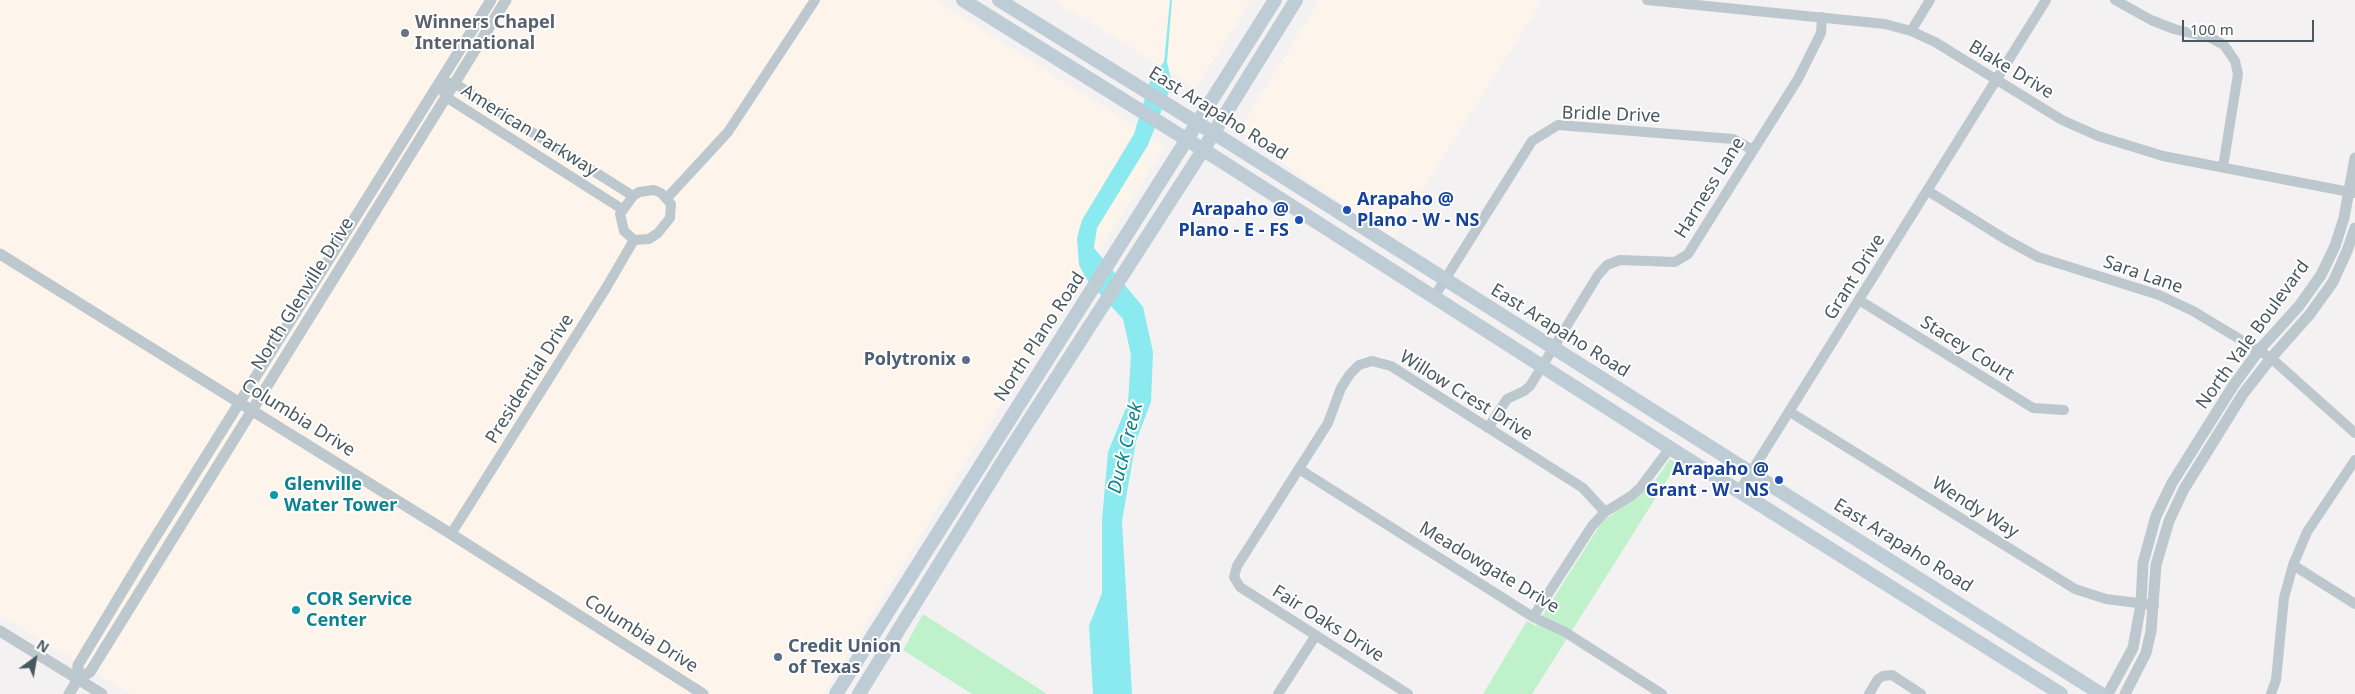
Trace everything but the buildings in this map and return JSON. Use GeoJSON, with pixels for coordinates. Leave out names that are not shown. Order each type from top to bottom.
{"type":"FeatureCollection","features":[{"type":"Feature","properties":{"kind":"main road"},"geometry":{"type":"LineString","coordinates":[[963,0],[2061,694]]}},
{"type":"Feature","properties":{"kind":"main road","name":"East Arapaho Road"},"geometry":{"type":"LineString","coordinates":[[999,0],[1214,133],[2101,694]]}},
{"type":"Feature","properties":{"kind":"main road","name":"North Plano Road"},"geometry":{"type":"LineString","coordinates":[[839,689],[1275,0]]}},
{"type":"Feature","properties":{"kind":"main road","name":"North Plano Road"},"geometry":{"type":"LineString","coordinates":[[859,694],[1121,274],[1214,133],[1296,0]]}},
{"type":"Feature","properties":{"kind":"main road"},"geometry":{"type":"LineString","coordinates":[[1624,393],[1628,421]]}},
{"type":"Feature","properties":{"kind":"main road"},"geometry":{"type":"LineString","coordinates":[[899,593],[915,604]]}},
{"type":"Feature","properties":{"kind":"street","name":"North Glenville Drive"},"geometry":{"type":"LineString","coordinates":[[78,679],[78,665],[143,557],[238,402],[491,0]]}},
{"type":"Feature","properties":{"kind":"street","name":"North Glenville Drive"},"geometry":{"type":"LineString","coordinates":[[69,694],[78,679],[90,672],[506,0]]}},
{"type":"Feature","properties":{"kind":"street"},"geometry":{"type":"LineString","coordinates":[[667,198],[726,135],[814,0]]}},
{"type":"Feature","properties":{"kind":"street","name":"Blake Drive"},"geometry":{"type":"LineString","coordinates":[[1653,0],[1885,24],[1911,31],[1935,42],[2062,120],[2098,136],[2163,156],[2352,192]]}},
{"type":"Feature","properties":{"kind":"street"},"geometry":{"type":"LineString","coordinates":[[1911,31],[1930,0]]}},
{"type":"Feature","properties":{"kind":"street","name":"Grant Drive"},"geometry":{"type":"LineString","coordinates":[[1740,490],[2046,0]]}},
{"type":"Feature","properties":{"kind":"street"},"geometry":{"type":"LineString","coordinates":[[2115,0],[2151,20],[2174,29],[2211,38],[2224,45],[2235,60],[2238,74],[2223,167]]}},
{"type":"Feature","properties":{"kind":"street","name":"Harness Lane"},"geometry":{"type":"LineString","coordinates":[[1488,428],[1508,399],[1530,386],[1598,275],[1607,265],[1620,260],[1675,262],[1688,254],[1815,49],[1821,33],[1822,17]]}},
{"type":"Feature","properties":{"kind":"street","name":"American Parkway"},"geometry":{"type":"LineString","coordinates":[[622,209],[446,97],[439,83],[454,83],[633,196]]}},
{"type":"Feature","properties":{"kind":"street","name":"Bridle Drive"},"geometry":{"type":"LineString","coordinates":[[1434,297],[1532,141],[1558,125],[1733,139],[1753,150]]}},
{"type":"Feature","properties":{"kind":"street"},"geometry":{"type":"LineString","coordinates":[[523,145],[531,133]]}},
{"type":"Feature","properties":{"kind":"street","name":"North Yale Boulevard"},"geometry":{"type":"LineString","coordinates":[[2108,694],[2134,648],[2141,602],[2143,563],[2156,516],[2172,483],[2225,398],[2259,350],[2299,306],[2321,275],[2338,236],[2352,192],[2355,158]]}},
{"type":"Feature","properties":{"kind":"street"},"geometry":{"type":"LineString","coordinates":[[570,175],[578,162]]}},
{"type":"Feature","properties":{"kind":"street"},"geometry":{"type":"LineString","coordinates":[[654,190],[667,198],[671,204],[672,211],[665,225],[648,239],[642,241],[634,240],[624,231],[620,223],[620,214],[633,196],[639,192],[654,190]]}},
{"type":"Feature","properties":{"kind":"street","name":"Sara Lane"},"geometry":{"type":"LineString","coordinates":[[1928,191],[2004,239],[2038,257],[2159,295],[2193,311],[2271,358],[2355,433]]}},
{"type":"Feature","properties":{"kind":"street","name":"North Yale Boulevard"},"geometry":{"type":"LineString","coordinates":[[2125,694],[2146,653],[2154,605],[2156,565],[2167,527],[2184,489],[2243,394],[2271,358],[2310,314],[2332,282],[2355,228]]}},
{"type":"Feature","properties":{"kind":"street","name":"Presidential Drive"},"geometry":{"type":"LineString","coordinates":[[451,534],[606,288],[634,240]]}},
{"type":"Feature","properties":{"kind":"street","name":"Columbia Drive"},"geometry":{"type":"LineString","coordinates":[[0,254],[451,534],[704,694]]}},
{"type":"Feature","properties":{"kind":"street","name":"Stacey Court"},"geometry":{"type":"LineString","coordinates":[[1859,300],[2032,408],[2064,410]]}},
{"type":"Feature","properties":{"kind":"street","name":"Willow Crest Drive"},"geometry":{"type":"LineString","coordinates":[[1234,577],[1236,566],[1328,424],[1341,388],[1350,374],[1360,365],[1372,361],[1391,366],[1583,488],[1605,512]]}},
{"type":"Feature","properties":{"kind":"street","name":"Wendy Way"},"geometry":{"type":"LineString","coordinates":[[1790,412],[2075,589],[2106,599],[2154,605]]}},
{"type":"Feature","properties":{"kind":"street"},"geometry":{"type":"LineString","coordinates":[[1533,618],[1592,526],[1605,512],[1632,496],[1640,488],[1670,448]]}},
{"type":"Feature","properties":{"kind":"street"},"geometry":{"type":"LineString","coordinates":[[2272,694],[2276,680],[2284,598],[2292,565],[2307,532],[2355,460]]}},
{"type":"Feature","properties":{"kind":"street","name":"Meadowgate Drive"},"geometry":{"type":"LineString","coordinates":[[1299,469],[1533,618],[1565,632],[1662,694]]}},
{"type":"Feature","properties":{"kind":"street"},"geometry":{"type":"LineString","coordinates":[[143,557],[156,565]]}},
{"type":"Feature","properties":{"kind":"street"},"geometry":{"type":"LineString","coordinates":[[2292,565],[2355,604]]}},
{"type":"Feature","properties":{"kind":"street","name":"Fair Oaks Drive"},"geometry":{"type":"LineString","coordinates":[[1234,577],[1240,587],[1408,694]]}},
{"type":"Feature","properties":{"kind":"street"},"geometry":{"type":"LineString","coordinates":[[0,631],[102,694]]}},
{"type":"Feature","properties":{"kind":"street"},"geometry":{"type":"LineString","coordinates":[[1278,694],[1316,635]]}},
{"type":"Feature","properties":{"kind":"street"},"geometry":{"type":"LineString","coordinates":[[1869,694],[1878,679],[1883,676],[1892,675],[1922,694]]}},
{"type":"Feature","properties":{"kind":"street"},"geometry":{"type":"LineString","coordinates":[[839,689],[859,694]]}},
{"type":"Feature","properties":{"kind":"shaded area"},"geometry":{"type":"Polygon","coordinates":[[[0,0],[936,0],[1165,146],[969,456],[824,694],[130,694],[0,615],[0,0]]]}},
{"type":"Feature","properties":{"kind":"shaded area"},"geometry":{"type":"Polygon","coordinates":[[[1053,0],[1251,0],[1196,88],[1053,0]]]}},
{"type":"Feature","properties":{"kind":"shaded area"},"geometry":{"type":"Polygon","coordinates":[[[1320,0],[1542,0],[1393,237],[1309,182],[1243,134],[1241,127],[1320,0]]]}},
{"type":"Feature","properties":{"kind":"green space"},"geometry":{"type":"Polygon","coordinates":[[[1670,459],[1677,464],[1532,694],[1483,694],[1527,621],[1536,626],[1602,522],[1652,485],[1670,459]]]}},
{"type":"Feature","properties":{"kind":"green space"},"geometry":{"type":"Polygon","coordinates":[[[923,614],[1047,694],[972,694],[903,650],[923,614]]]}},
{"type":"Feature","properties":{"kind":"water","name":"Duck Creek"},"geometry":{"type":"Polygon","coordinates":[[[1170,0],[1172,0],[1167,62],[1172,84],[1148,145],[1097,228],[1094,248],[1143,307],[1153,352],[1151,402],[1136,441],[1122,521],[1132,694],[1093,694],[1089,626],[1102,593],[1102,520],[1108,452],[1128,403],[1131,355],[1123,319],[1087,280],[1079,265],[1077,238],[1082,220],[1134,134],[1151,78],[1164,62],[1170,0]]]}},
{"type":"Feature","properties":{"kind":"place","name":"Winners Chapel International"},"geometry":{"type":"Point","coordinates":[405,33]}},
{"type":"Feature","properties":{"kind":"place","name":"Arapaho @ Plano - W - NS"},"geometry":{"type":"Point","coordinates":[1347,210]}},
{"type":"Feature","properties":{"kind":"place","name":"Arapaho @ Plano - E - FS"},"geometry":{"type":"Point","coordinates":[1299,220]}},
{"type":"Feature","properties":{"kind":"place","name":"Polytronix"},"geometry":{"type":"Point","coordinates":[966,360]}},
{"type":"Feature","properties":{"kind":"place","name":"Arapaho @ Grant - W - NS"},"geometry":{"type":"Point","coordinates":[1779,480]}},
{"type":"Feature","properties":{"kind":"place","name":"Glenville Water Tower"},"geometry":{"type":"Point","coordinates":[274,495]}},
{"type":"Feature","properties":{"kind":"place","name":"COR Service Center"},"geometry":{"type":"Point","coordinates":[296,610]}},
{"type":"Feature","properties":{"kind":"place","name":"Credit Union of Texas"},"geometry":{"type":"Point","coordinates":[778,657]}}]}
